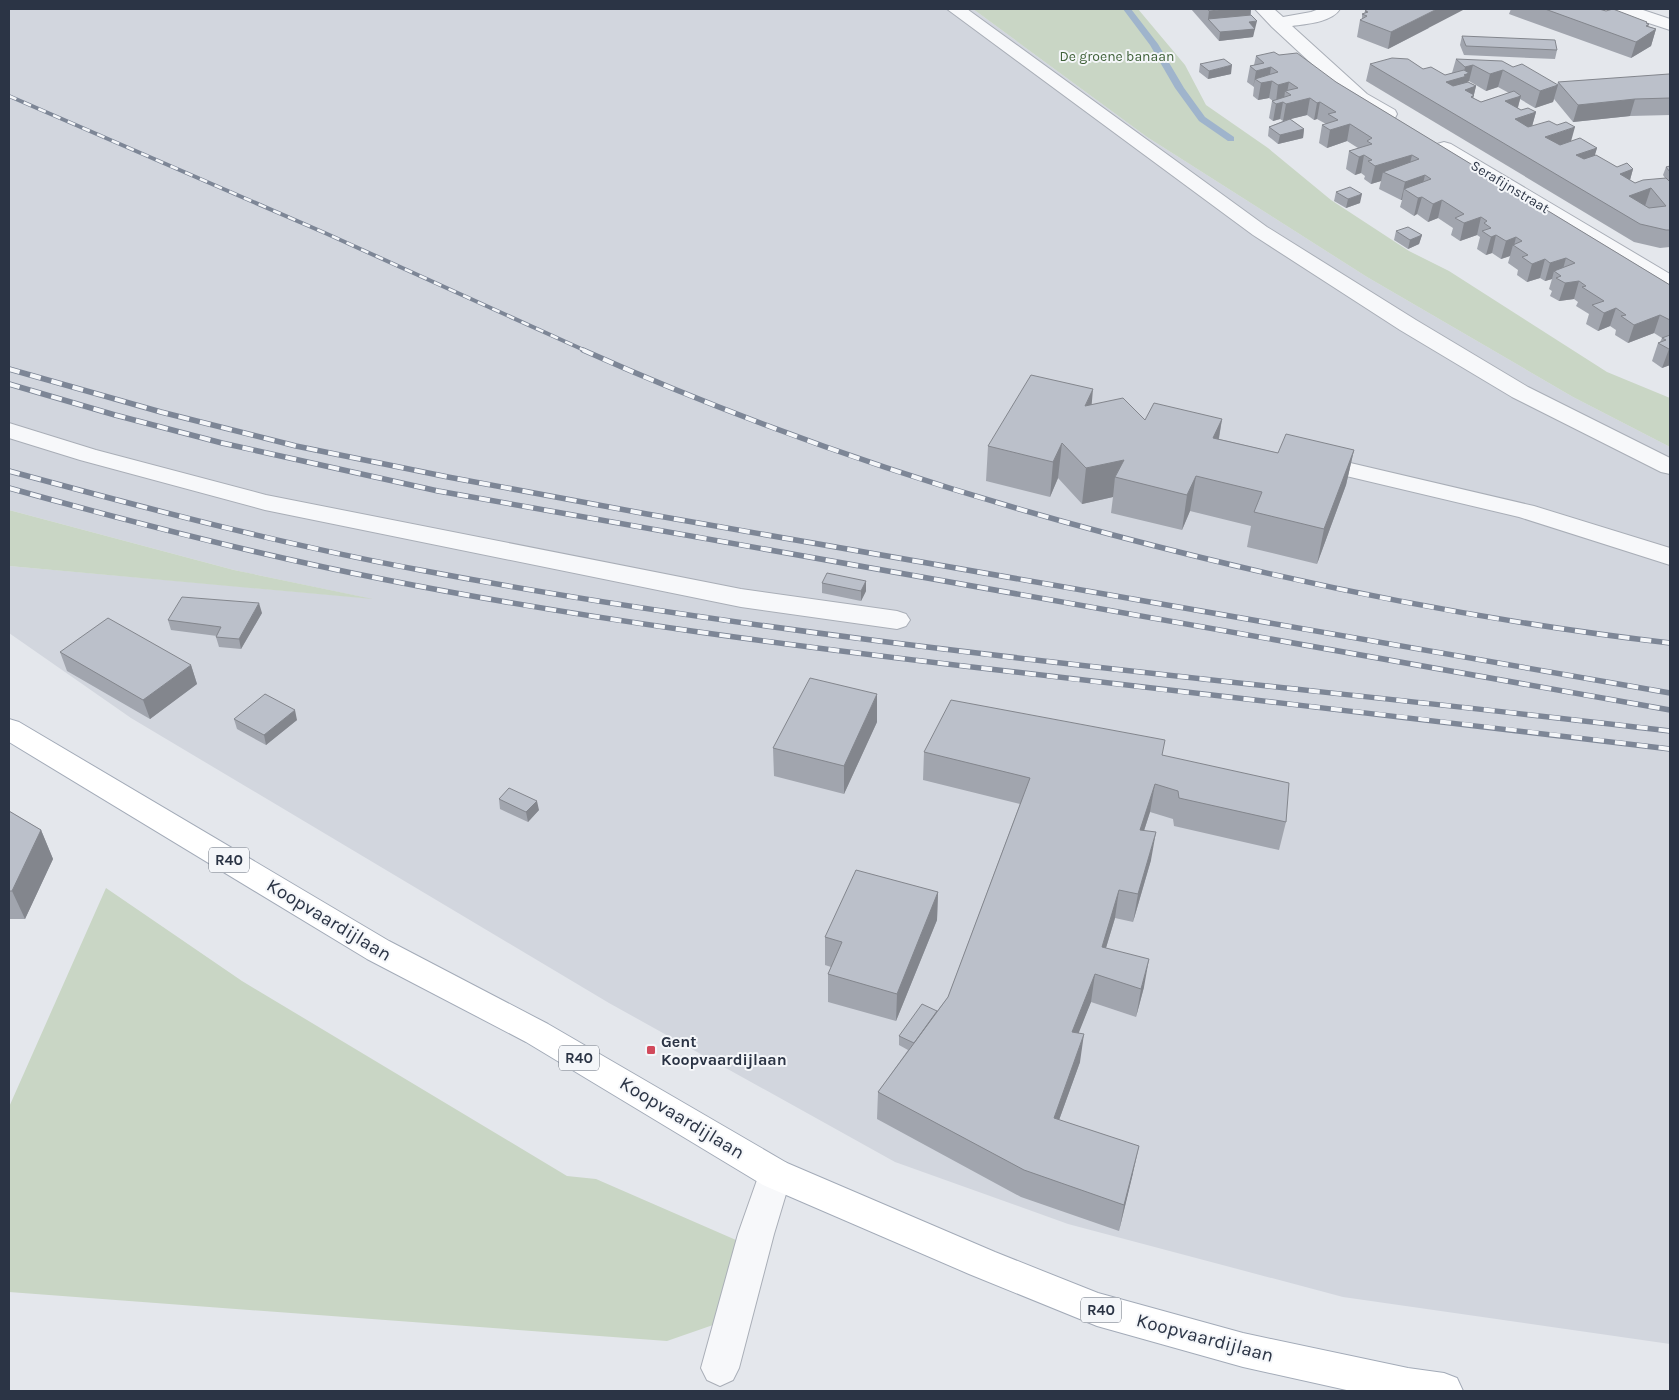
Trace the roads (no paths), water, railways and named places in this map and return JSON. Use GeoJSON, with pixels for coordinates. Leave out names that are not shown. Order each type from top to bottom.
{"type":"FeatureCollection","features":[{"type":"Feature","properties":{"kind":"main road","name":"Koopvaardijlaan"},"geometry":{"type":"LineString","coordinates":[[9,728],[378,950],[537,1033],[775,1174],[982,1263],[1097,1309],[1243,1350],[1407,1389],[1444,1391]]}},
{"type":"Feature","properties":{"kind":"street"},"geometry":{"type":"LineString","coordinates":[[956,9],[1260,231],[1408,325],[1520,392],[1670,467]]}},
{"type":"Feature","properties":{"kind":"street"},"geometry":{"type":"LineString","coordinates":[[1264,9],[1360,98],[1402,123]]}},
{"type":"Feature","properties":{"kind":"street"},"geometry":{"type":"LineString","coordinates":[[1278,23],[1315,17],[1332,9]]}},
{"type":"Feature","properties":{"kind":"street"},"geometry":{"type":"LineString","coordinates":[[1624,9],[1670,25]]}},
{"type":"Feature","properties":{"kind":"street","name":"Serafijnstraat"},"geometry":{"type":"LineString","coordinates":[[1427,138],[1670,283]]}},
{"type":"Feature","properties":{"kind":"street"},"geometry":{"type":"LineString","coordinates":[[1643,267],[1670,265]]}},
{"type":"Feature","properties":{"kind":"street"},"geometry":{"type":"LineString","coordinates":[[9,430],[88,455],[265,502],[741,598],[897,620]]}},
{"type":"Feature","properties":{"kind":"street"},"geometry":{"type":"LineString","coordinates":[[1293,457],[1525,511],[1670,558]]}},
{"type":"Feature","properties":{"kind":"street"},"geometry":{"type":"LineString","coordinates":[[720,1368],[756,1234],[775,1174]]}},
{"type":"Feature","properties":{"kind":"waterway"},"geometry":{"type":"LineString","coordinates":[[1127,9],[1154,44],[1180,88],[1202,119],[1231,139]]}},
{"type":"Feature","properties":{"kind":"railway"},"geometry":{"type":"LineString","coordinates":[[9,96],[325,233],[586,351]]}},
{"type":"Feature","properties":{"kind":"railway"},"geometry":{"type":"LineString","coordinates":[[583,350],[713,405],[778,430],[911,476],[1113,535],[1320,585],[1390,599],[1529,624],[1670,643]]}},
{"type":"Feature","properties":{"kind":"railway"},"geometry":{"type":"LineString","coordinates":[[9,369],[161,412],[296,446],[448,477],[647,514],[1670,693]]}},
{"type":"Feature","properties":{"kind":"railway"},"geometry":{"type":"LineString","coordinates":[[9,384],[115,415],[222,443],[438,491],[1670,710]]}},
{"type":"Feature","properties":{"kind":"railway"},"geometry":{"type":"LineString","coordinates":[[9,471],[162,512],[316,549],[420,570],[575,597],[887,642],[1670,731]]}},
{"type":"Feature","properties":{"kind":"railway"},"geometry":{"type":"LineString","coordinates":[[9,488],[150,526],[292,560],[387,580],[615,620],[921,661],[1670,749]]}},
{"type":"Feature","properties":{"kind":"place","name":"Gent Koopvaardijlaan"},"geometry":{"type":"Point","coordinates":[651,1050]}},
{"type":"Feature","properties":{"kind":"park label","name":"De groene banaan"},"geometry":{"type":"Point","coordinates":[1117,56]}}]}
